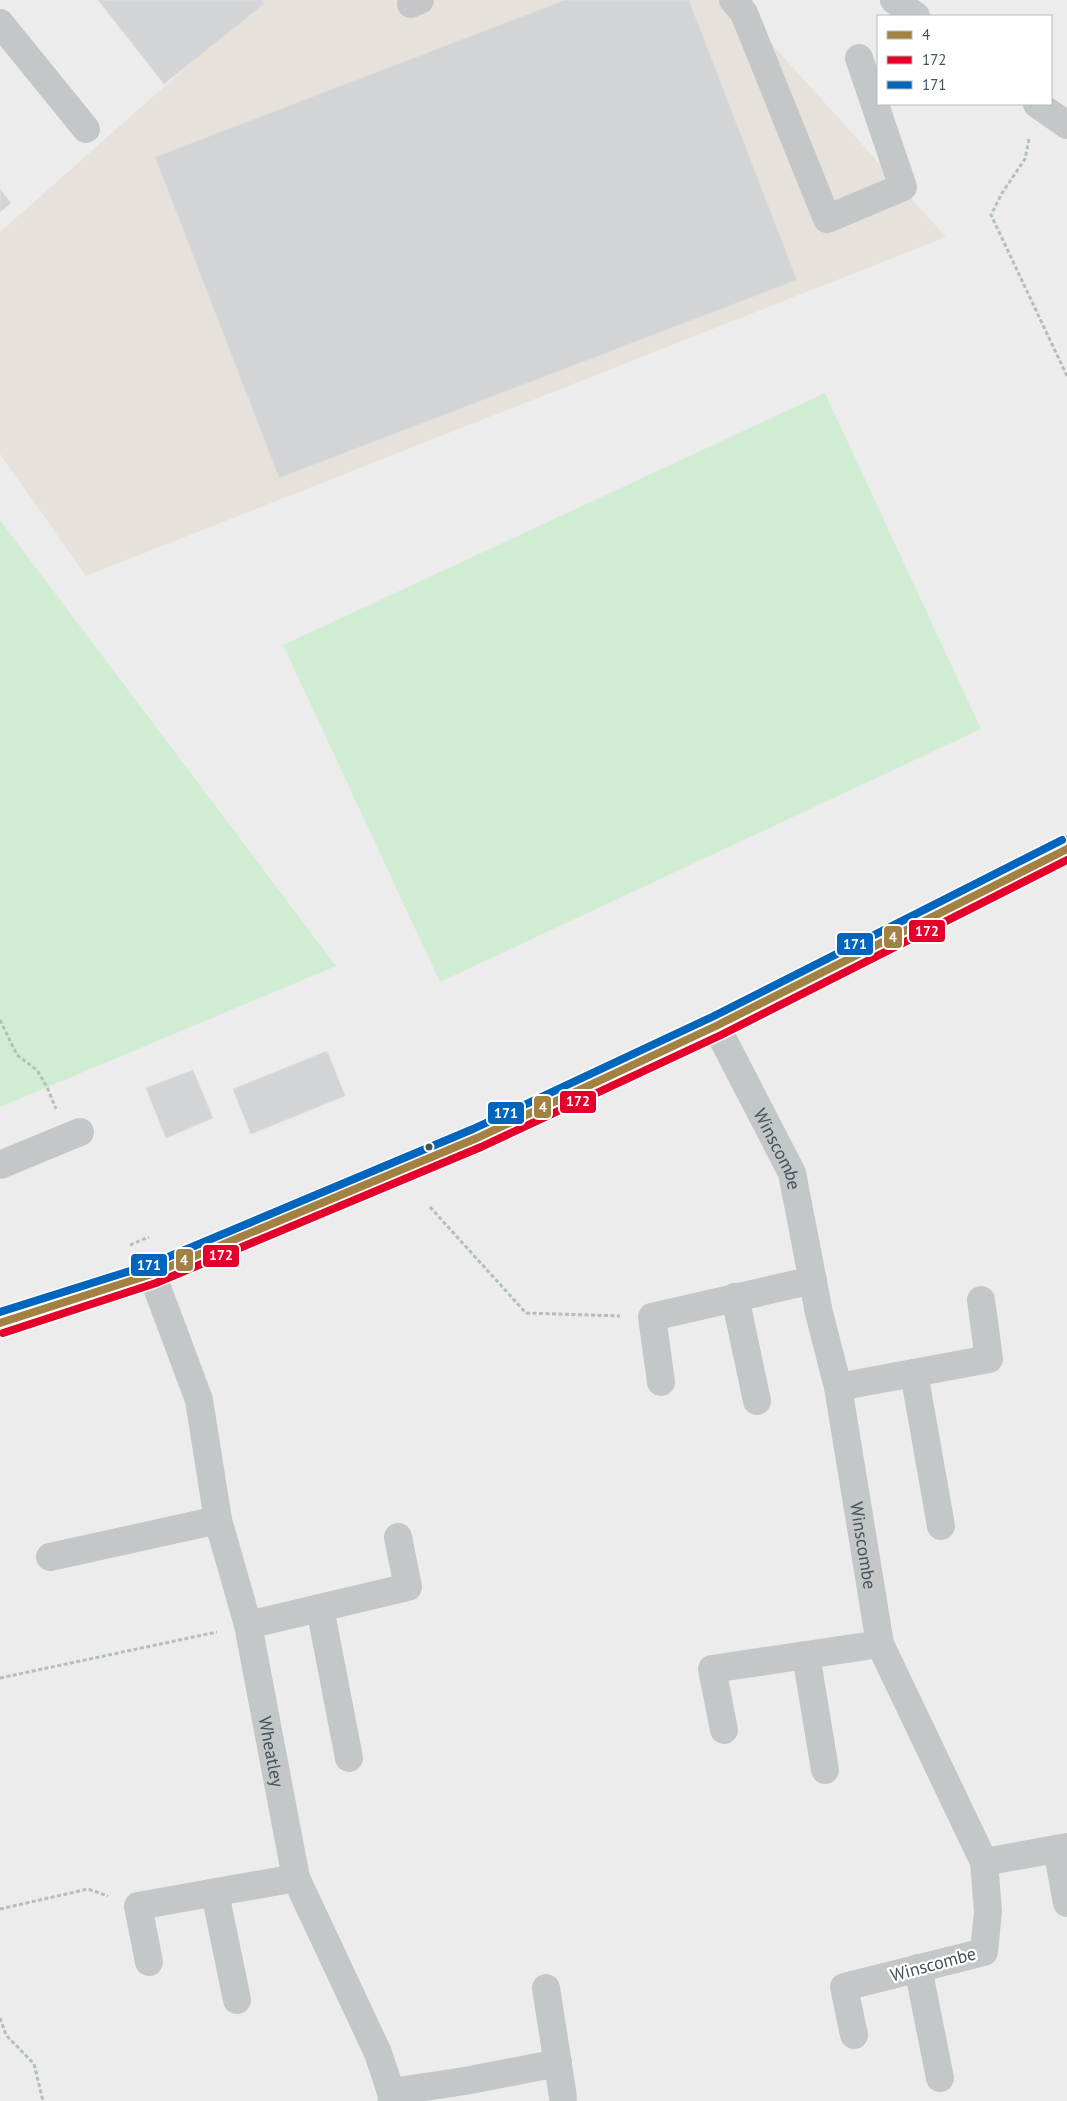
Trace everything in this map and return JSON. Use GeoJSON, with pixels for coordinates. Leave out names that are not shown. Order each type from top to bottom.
{"type":"FeatureCollection","features":[{"type":"Feature","properties":{"kind":"street"},"geometry":{"type":"LineString","coordinates":[[734,0],[744,13],[827,219],[903,187],[859,58]]}},
{"type":"Feature","properties":{"kind":"street"},"geometry":{"type":"LineString","coordinates":[[894,0],[915,15]]}},
{"type":"Feature","properties":{"kind":"street"},"geometry":{"type":"LineString","coordinates":[[0,23],[86,129]]}},
{"type":"Feature","properties":{"kind":"street"},"geometry":{"type":"LineString","coordinates":[[1038,105],[1067,125]]}},
{"type":"Feature","properties":{"kind":"street"},"geometry":{"type":"LineString","coordinates":[[0,1323],[152,1274],[477,1138],[716,1026],[1067,850]]}},
{"type":"Feature","properties":{"kind":"street","name":"Winscombe"},"geometry":{"type":"LineString","coordinates":[[716,1026],[792,1173],[819,1313],[838,1387],[880,1644],[984,1862],[988,1911],[984,1952],[844,1987],[854,2035]]}},
{"type":"Feature","properties":{"kind":"street"},"geometry":{"type":"LineString","coordinates":[[0,1165],[73,1134]]}},
{"type":"Feature","properties":{"kind":"street","name":"Wheatley"},"geometry":{"type":"LineString","coordinates":[[152,1274],[200,1400],[218,1520],[248,1625],[296,1878],[378,2053],[391,2096],[467,2091],[558,2063]]}},
{"type":"Feature","properties":{"kind":"street"},"geometry":{"type":"LineString","coordinates":[[661,1382],[652,1317],[813,1280]]}},
{"type":"Feature","properties":{"kind":"street"},"geometry":{"type":"LineString","coordinates":[[735,1298],[757,1402]]}},
{"type":"Feature","properties":{"kind":"street"},"geometry":{"type":"LineString","coordinates":[[838,1387],[989,1359],[982,1300]]}},
{"type":"Feature","properties":{"kind":"street"},"geometry":{"type":"LineString","coordinates":[[914,1373],[941,1526]]}},
{"type":"Feature","properties":{"kind":"street"},"geometry":{"type":"LineString","coordinates":[[50,1557],[218,1520]]}},
{"type":"Feature","properties":{"kind":"street"},"geometry":{"type":"LineString","coordinates":[[248,1625],[408,1588],[398,1537]]}},
{"type":"Feature","properties":{"kind":"street"},"geometry":{"type":"LineString","coordinates":[[320,1608],[349,1758]]}},
{"type":"Feature","properties":{"kind":"street"},"geometry":{"type":"LineString","coordinates":[[724,1730],[712,1669],[880,1644]]}},
{"type":"Feature","properties":{"kind":"street"},"geometry":{"type":"LineString","coordinates":[[806,1655],[825,1770]]}},
{"type":"Feature","properties":{"kind":"street"},"geometry":{"type":"LineString","coordinates":[[984,1862],[1062,1848],[1067,1904]]}},
{"type":"Feature","properties":{"kind":"street"},"geometry":{"type":"LineString","coordinates":[[149,1962],[138,1906],[296,1878]]}},
{"type":"Feature","properties":{"kind":"street"},"geometry":{"type":"LineString","coordinates":[[215,1893],[237,2000]]}},
{"type":"Feature","properties":{"kind":"street"},"geometry":{"type":"LineString","coordinates":[[918,1968],[940,2078]]}},
{"type":"Feature","properties":{"kind":"street"},"geometry":{"type":"LineString","coordinates":[[546,1988],[563,2097]]}},
{"type":"Feature","properties":{"kind":"path"},"geometry":{"type":"LineString","coordinates":[[1031,132],[1025,159],[1002,193],[991,215],[1067,376]]}},
{"type":"Feature","properties":{"kind":"path"},"geometry":{"type":"LineString","coordinates":[[0,1020],[17,1055],[37,1070],[73,1134]]}},
{"type":"Feature","properties":{"kind":"path"},"geometry":{"type":"LineString","coordinates":[[430,1207],[526,1312],[652,1317]]}},
{"type":"Feature","properties":{"kind":"path"},"geometry":{"type":"LineString","coordinates":[[0,1678],[248,1625]]}},
{"type":"Feature","properties":{"kind":"path"},"geometry":{"type":"LineString","coordinates":[[0,1909],[88,1889],[138,1906]]}},
{"type":"Feature","properties":{"kind":"path"},"geometry":{"type":"LineString","coordinates":[[0,2018],[6,2035],[34,2064],[43,2101]]}},
{"type":"Feature","properties":{"kind":"shaded area"},"geometry":{"type":"Polygon","coordinates":[[[262,0],[732,0],[946,237],[86,576],[0,454],[0,232],[262,0]]]}},
{"type":"Feature","properties":{"kind":"green space"},"geometry":{"type":"Polygon","coordinates":[[[825,393],[981,729],[440,982],[283,645],[825,393]]]}},
{"type":"Feature","properties":{"kind":"green space"},"geometry":{"type":"Polygon","coordinates":[[[0,520],[336,966],[0,1107],[0,520]]]}},
{"type":"Feature","properties":{"kind":"building"},"geometry":{"type":"Polygon","coordinates":[[[98,0],[261,0],[264,4],[164,84],[98,0]]]}},
{"type":"Feature","properties":{"kind":"building"},"geometry":{"type":"Polygon","coordinates":[[[565,0],[689,0],[797,280],[279,478],[155,157],[565,0]]]}},
{"type":"Feature","properties":{"kind":"building"},"geometry":{"type":"Polygon","coordinates":[[[0,189],[11,203],[0,212],[0,189]]]}},
{"type":"Feature","properties":{"kind":"building"},"geometry":{"type":"Polygon","coordinates":[[[327,1051],[345,1096],[251,1134],[233,1089],[327,1051]]]}},
{"type":"Feature","properties":{"kind":"building"},"geometry":{"type":"Polygon","coordinates":[[[193,1070],[213,1118],[166,1138],[146,1088],[193,1070]]]}},
{"type":"Feature","properties":{"kind":"transit line","name":"171"},"geometry":{"type":"LineString","coordinates":[[0,1312],[149,1265],[473,1129],[712,1017],[1062,840]]}},
{"type":"Feature","properties":{"kind":"transit line","name":"4"},"geometry":{"type":"LineString","coordinates":[[0,1323],[152,1274],[477,1138],[716,1026],[1067,849]]}},
{"type":"Feature","properties":{"kind":"transit line","name":"172"},"geometry":{"type":"LineString","coordinates":[[3,1333],[156,1283],[481,1147],[721,1035],[1067,860]]}}]}
